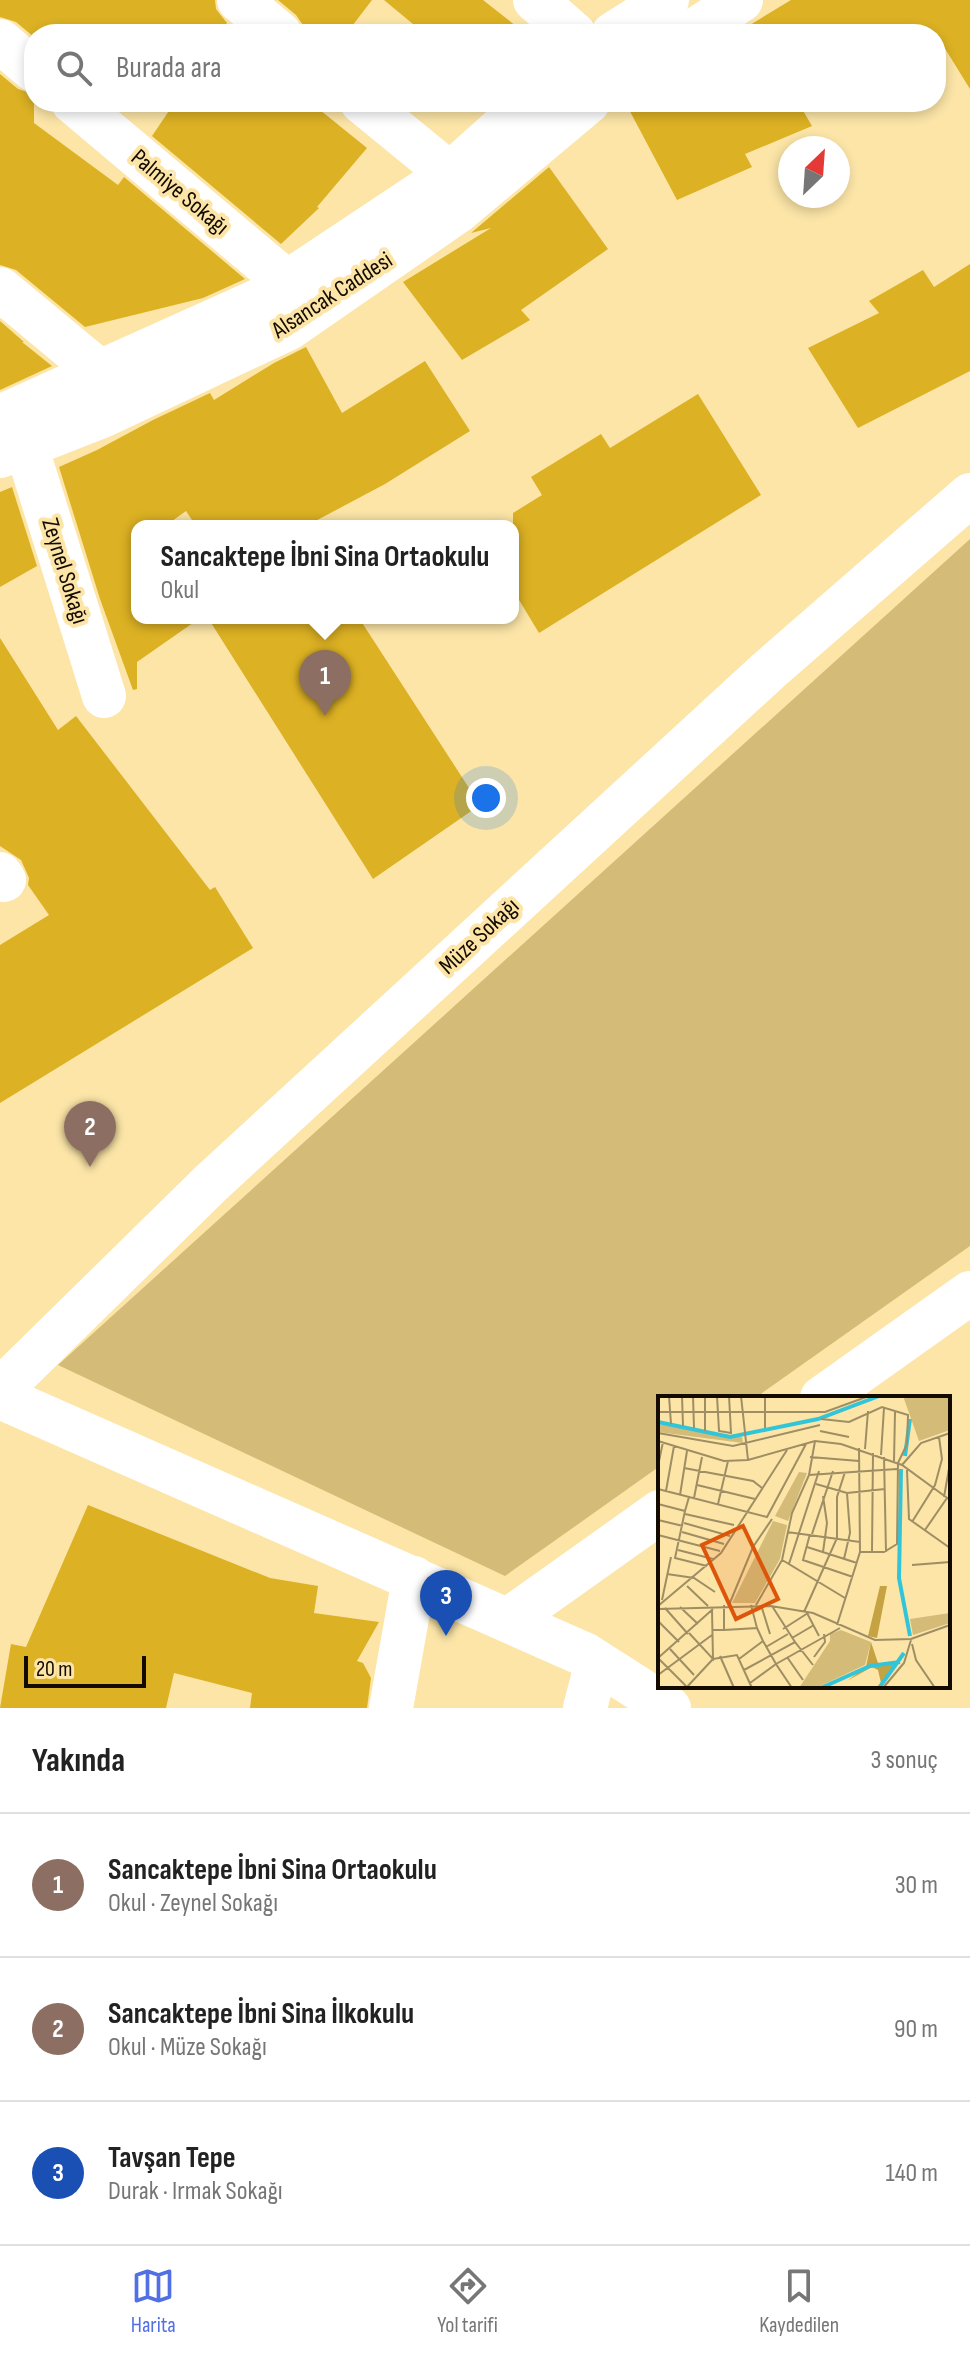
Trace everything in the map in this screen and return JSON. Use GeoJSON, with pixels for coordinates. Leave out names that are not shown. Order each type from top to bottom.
{"type":"FeatureCollection","features":[{"type":"Feature","properties":{"kind":"street"},"geometry":{"type":"LineString","coordinates":[[239,0],[268,24]]}},
{"type":"Feature","properties":{"kind":"street"},"geometry":{"type":"LineString","coordinates":[[535,0],[563,24]]}},
{"type":"Feature","properties":{"kind":"street"},"geometry":{"type":"LineString","coordinates":[[629,24],[667,0]]}},
{"type":"Feature","properties":{"kind":"street"},"geometry":{"type":"LineString","coordinates":[[704,24],[741,0]]}},
{"type":"Feature","properties":{"kind":"street"},"geometry":{"type":"LineString","coordinates":[[0,41],[24,61]]}},
{"type":"Feature","properties":{"kind":"street","name":"Palmiye Sokağı"},"geometry":{"type":"LineString","coordinates":[[85,112],[287,282]]}},
{"type":"Feature","properties":{"kind":"street"},"geometry":{"type":"LineString","coordinates":[[374,112],[450,174]]}},
{"type":"Feature","properties":{"kind":"street","name":"Alsancak Caddesi"},"geometry":{"type":"LineString","coordinates":[[9,440],[100,372],[262,299],[450,174],[519,112]]}},
{"type":"Feature","properties":{"kind":"street","name":"Alsancak Caddesi"},"geometry":{"type":"LineString","coordinates":[[9,440],[102,416],[289,328],[458,211],[576,112]]}},
{"type":"Feature","properties":{"kind":"street"},"geometry":{"type":"LineString","coordinates":[[0,289],[100,372]]}},
{"type":"Feature","properties":{"kind":"street","name":"Zeynel Sokağı"},"geometry":{"type":"LineString","coordinates":[[9,440],[104,696]]}},
{"type":"Feature","properties":{"kind":"street","name":"Müze Sokağı"},"geometry":{"type":"LineString","coordinates":[[0,1390],[211,1183],[768,671],[970,495]]}},
{"type":"Feature","properties":{"kind":"street"},"geometry":{"type":"LineString","coordinates":[[825,1396],[970,1293]]}},
{"type":"Feature","properties":{"kind":"street"},"geometry":{"type":"LineString","coordinates":[[0,1397],[508,1620],[597,1662],[669,1708]]}},
{"type":"Feature","properties":{"kind":"street"},"geometry":{"type":"LineString","coordinates":[[508,1620],[658,1513]]}},
{"type":"Feature","properties":{"kind":"street"},"geometry":{"type":"LineString","coordinates":[[391,1708],[414,1578]]}},
{"type":"Feature","properties":{"kind":"street"},"geometry":{"type":"LineString","coordinates":[[585,1708],[597,1662]]}},
{"type":"Feature","properties":{"kind":"shaded area"},"geometry":{"type":"Polygon","coordinates":[[[970,539],[970,1246],[758,1396],[658,1396],[658,1467],[505,1576],[58,1365],[970,539]]]}},
{"type":"Feature","properties":{"kind":"building"},"geometry":{"type":"Polygon","coordinates":[[[0,0],[215,0],[216,9],[227,23],[24,24],[24,29],[16,22],[0,17],[0,0]]]}},
{"type":"Feature","properties":{"kind":"building"},"geometry":{"type":"Polygon","coordinates":[[[278,0],[372,0],[354,24],[302,24],[278,0]]]}},
{"type":"Feature","properties":{"kind":"building"},"geometry":{"type":"Polygon","coordinates":[[[384,0],[483,0],[513,24],[413,24],[384,0]]]}},
{"type":"Feature","properties":{"kind":"building"},"geometry":{"type":"Polygon","coordinates":[[[791,0],[970,0],[970,89],[946,50],[946,24],[751,24],[791,0]]]}},
{"type":"Feature","properties":{"kind":"building"},"geometry":{"type":"Polygon","coordinates":[[[0,74],[24,91],[24,112],[34,112],[34,123],[118,185],[124,177],[245,279],[203,298],[85,327],[16,270],[0,265],[0,74]]]}},
{"type":"Feature","properties":{"kind":"building"},"geometry":{"type":"Polygon","coordinates":[[[168,112],[322,112],[367,148],[319,208],[281,244],[152,136],[168,112]]]}},
{"type":"Feature","properties":{"kind":"building"},"geometry":{"type":"Polygon","coordinates":[[[630,112],[804,112],[812,126],[788,136],[778,136],[778,140],[745,154],[752,167],[677,200],[630,112]]]}},
{"type":"Feature","properties":{"kind":"building"},"geometry":{"type":"Polygon","coordinates":[[[549,167],[608,249],[521,310],[530,320],[462,360],[403,282],[491,228],[471,233],[549,167]]]}},
{"type":"Feature","properties":{"kind":"building"},"geometry":{"type":"Polygon","coordinates":[[[970,264],[970,371],[858,428],[808,348],[879,313],[869,301],[923,270],[934,287],[970,264]]]}},
{"type":"Feature","properties":{"kind":"building"},"geometry":{"type":"Polygon","coordinates":[[[0,321],[52,366],[0,390],[0,321]]]}},
{"type":"Feature","properties":{"kind":"building"},"geometry":{"type":"Polygon","coordinates":[[[306,347],[342,413],[425,361],[470,431],[385,484],[317,520],[192,520],[186,511],[173,520],[131,520],[131,624],[191,624],[137,662],[137,689],[133,690],[100,599],[59,467],[210,393],[214,400],[306,347]]]}},
{"type":"Feature","properties":{"kind":"building"},"geometry":{"type":"Polygon","coordinates":[[[698,394],[761,495],[539,633],[519,600],[519,520],[513,520],[513,513],[542,495],[531,477],[601,434],[610,448],[698,394]]]}},
{"type":"Feature","properties":{"kind":"building"},"geometry":{"type":"Polygon","coordinates":[[[12,487],[37,566],[0,587],[0,492],[12,487]]]}},
{"type":"Feature","properties":{"kind":"building"},"geometry":{"type":"Polygon","coordinates":[[[212,624],[363,624],[480,805],[373,879],[212,624]]]}},
{"type":"Feature","properties":{"kind":"building"},"geometry":{"type":"Polygon","coordinates":[[[0,638],[58,730],[76,716],[210,890],[215,887],[253,948],[0,1103],[0,945],[49,915],[28,885],[29,878],[21,860],[0,846],[0,638]]]}},
{"type":"Feature","properties":{"kind":"building"},"geometry":{"type":"Polygon","coordinates":[[[88,1505],[270,1578],[318,1586],[314,1613],[379,1622],[357,1661],[363,1663],[371,1678],[367,1708],[250,1708],[252,1693],[174,1673],[166,1708],[0,1708],[11,1644],[26,1647],[88,1505]]]}},
{"type":"Feature","properties":{"kind":"place","name":"Sancaktepe İbni Sina Ortaokulu"},"geometry":{"type":"Point","coordinates":[325,716]}},
{"type":"Feature","properties":{"kind":"place","name":"Sancaktepe İbni Sina İlkokulu"},"geometry":{"type":"Point","coordinates":[90,1167]}},
{"type":"Feature","properties":{"kind":"place","name":"Tavşan Tepe"},"geometry":{"type":"Point","coordinates":[446,1636]}}]}
